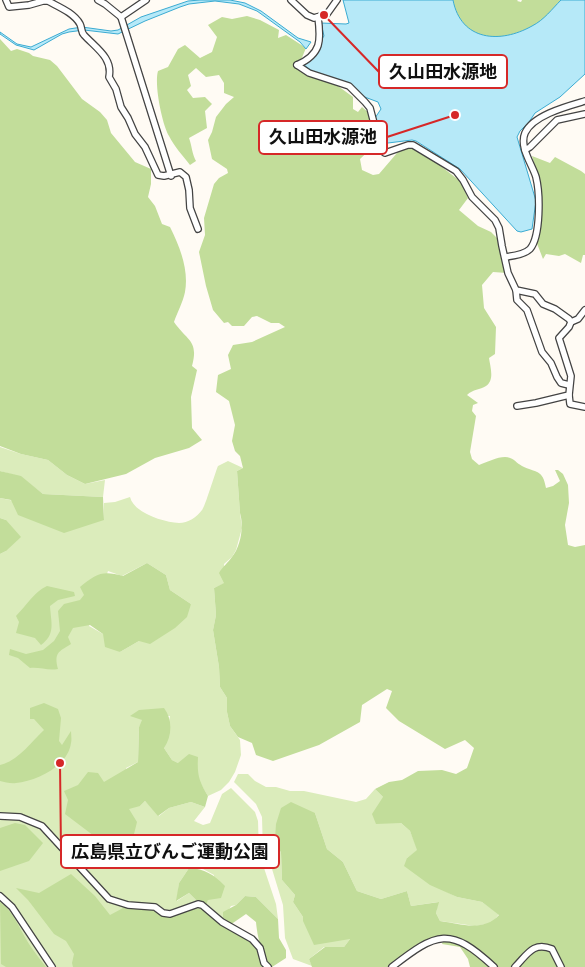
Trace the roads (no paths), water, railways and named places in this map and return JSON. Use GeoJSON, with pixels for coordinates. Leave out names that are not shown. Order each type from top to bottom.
{"type":"FeatureCollection","features":[{"type":"Feature","properties":{"kind":"street"},"geometry":{"type":"LineString","coordinates":[[6,0],[9,6],[19,7],[48,1],[73,16],[80,24],[82,33],[104,55],[110,71],[109,77],[116,89],[121,107],[135,134],[145,147],[158,175],[171,176],[180,172],[186,177],[189,190],[188,202],[198,229]]}},
{"type":"Feature","properties":{"kind":"street"},"geometry":{"type":"LineString","coordinates":[[98,0],[121,17],[171,176]]}},
{"type":"Feature","properties":{"kind":"street"},"geometry":{"type":"LineString","coordinates":[[121,17],[146,0]]}},
{"type":"Feature","properties":{"kind":"street"},"geometry":{"type":"LineString","coordinates":[[291,0],[307,14],[318,20]]}},
{"type":"Feature","properties":{"kind":"street"},"geometry":{"type":"LineString","coordinates":[[318,20],[327,14],[337,0]]}},
{"type":"Feature","properties":{"kind":"street"},"geometry":{"type":"LineString","coordinates":[[318,20],[321,36],[318,47],[312,56],[298,65],[309,73],[349,86],[365,102],[370,108],[382,150],[385,153],[408,145],[413,146],[456,171],[472,197],[495,220],[499,228],[504,257],[508,273],[516,290],[517,300],[527,310],[542,352],[551,363],[557,377],[561,383],[569,385]]}},
{"type":"Feature","properties":{"kind":"street"},"geometry":{"type":"LineString","coordinates":[[504,257],[525,253],[534,242],[538,225],[536,179],[525,150],[524,135],[538,120],[555,110],[585,101]]}},
{"type":"Feature","properties":{"kind":"street"},"geometry":{"type":"LineString","coordinates":[[525,150],[557,120],[585,114]]}},
{"type":"Feature","properties":{"kind":"street"},"geometry":{"type":"LineString","coordinates":[[516,290],[535,294],[544,304],[555,309],[571,322]]}},
{"type":"Feature","properties":{"kind":"street"},"geometry":{"type":"LineString","coordinates":[[585,310],[578,319],[571,322],[559,338],[571,376],[569,385],[570,404],[585,407]]}},
{"type":"Feature","properties":{"kind":"street"},"geometry":{"type":"LineString","coordinates":[[518,406],[569,395]]}},
{"type":"Feature","properties":{"kind":"street"},"geometry":{"type":"LineString","coordinates":[[0,816],[20,817],[42,826],[109,899],[128,905],[155,907],[163,913],[170,914],[198,904],[202,905],[222,922],[252,939],[260,948],[264,963],[268,967]]}},
{"type":"Feature","properties":{"kind":"street"},"geometry":{"type":"LineString","coordinates":[[0,896],[12,907],[52,967]]}},
{"type":"Feature","properties":{"kind":"street"},"geometry":{"type":"LineString","coordinates":[[392,967],[418,947],[444,938],[456,940],[470,947],[494,967]]}},
{"type":"Feature","properties":{"kind":"street"},"geometry":{"type":"LineString","coordinates":[[515,967],[533,948],[539,946],[552,949],[560,967]]}},
{"type":"Feature","properties":{"kind":"water"},"geometry":{"type":"Polygon","coordinates":[[[230,0],[245,3],[261,11],[298,38],[311,42],[306,49],[300,42],[257,11],[239,4],[215,1],[180,7],[118,34],[84,30],[69,32],[34,50],[16,45],[0,34],[0,32],[17,44],[31,47],[69,29],[82,27],[111,31],[118,30],[141,17],[188,1],[230,0]]]}},
{"type":"Feature","properties":{"kind":"water"},"geometry":{"type":"Polygon","coordinates":[[[343,0],[453,0],[457,14],[464,24],[473,31],[495,36],[520,32],[536,24],[561,0],[585,0],[585,74],[560,97],[535,113],[517,137],[536,201],[532,229],[521,232],[517,231],[460,169],[416,141],[386,142],[375,118],[381,109],[378,102],[362,96],[348,83],[312,71],[304,65],[324,36],[321,23],[349,23],[343,0]]]}},
{"type":"Feature","properties":{"kind":"place","name":"久山田水源地"},"geometry":{"type":"Point","coordinates":[324,15]}},
{"type":"Feature","properties":{"kind":"place","name":"久山田水源池"},"geometry":{"type":"Point","coordinates":[455,115]}},
{"type":"Feature","properties":{"kind":"place","name":"広島県立びんご運動公園"},"geometry":{"type":"Point","coordinates":[60,763]}}]}
